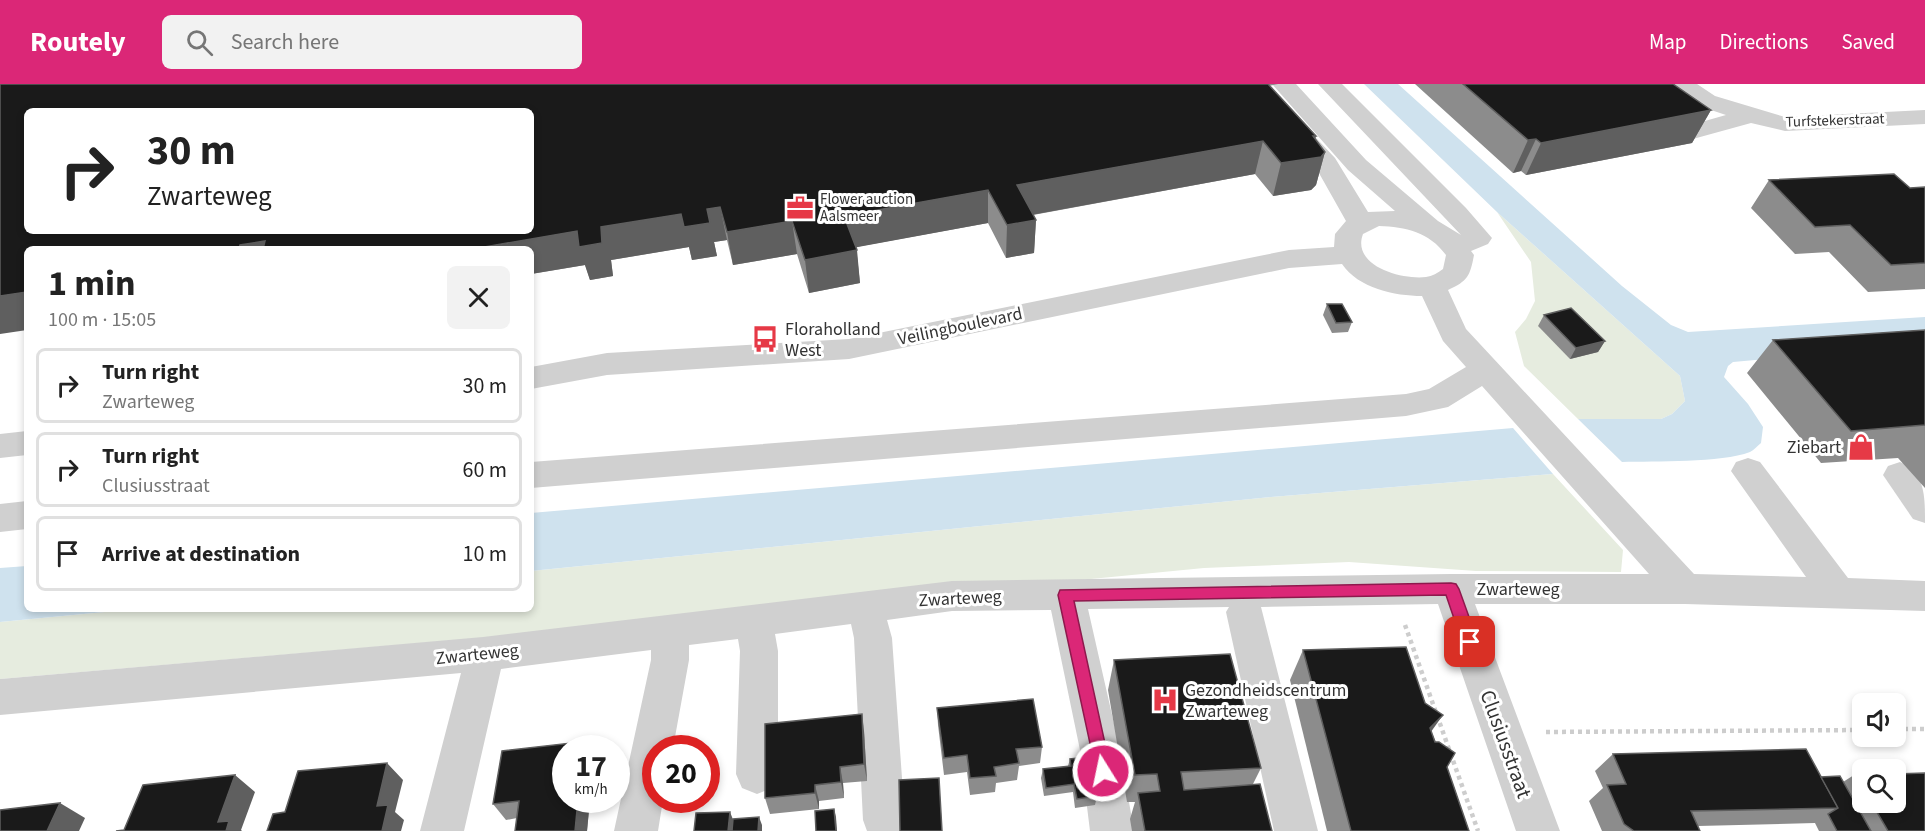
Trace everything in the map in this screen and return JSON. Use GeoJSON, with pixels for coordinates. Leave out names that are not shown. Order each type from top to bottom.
{"type":"FeatureCollection","features":[{"type":"Feature","properties":{"kind":"street"},"geometry":{"type":"LineString","coordinates":[[1252,84],[1326,163],[1370,220]]}},
{"type":"Feature","properties":{"kind":"street"},"geometry":{"type":"LineString","coordinates":[[1283,84],[1358,165],[1430,226],[1449,239],[1460,255],[1456,274],[1432,286],[1399,285],[1366,272],[1349,255],[1346,242],[1349,232],[1370,220],[1399,218],[1430,226]]}},
{"type":"Feature","properties":{"kind":"street"},"geometry":{"type":"LineString","coordinates":[[1329,84],[1478,238],[1456,248]]}},
{"type":"Feature","properties":{"kind":"street"},"geometry":{"type":"LineString","coordinates":[[1662,99],[1690,89]]}},
{"type":"Feature","properties":{"kind":"street","name":"Turfstekerstraat"},"geometry":{"type":"LineString","coordinates":[[1690,89],[1707,100],[1751,116],[1785,124],[1925,117]]}},
{"type":"Feature","properties":{"kind":"street"},"geometry":{"type":"LineString","coordinates":[[1682,135],[1751,116]]}},
{"type":"Feature","properties":{"kind":"street"},"geometry":{"type":"LineString","coordinates":[[1358,165],[1372,195],[1370,220]]}},
{"type":"Feature","properties":{"kind":"street","name":"Veilingboulevard"},"geometry":{"type":"LineString","coordinates":[[534,377],[607,364],[849,349],[1289,259],[1349,255]]}},
{"type":"Feature","properties":{"kind":"street"},"geometry":{"type":"LineString","coordinates":[[1432,286],[1453,334],[1685,589]]}},
{"type":"Feature","properties":{"kind":"street"},"geometry":{"type":"LineString","coordinates":[[534,475],[1406,405],[1437,399],[1486,369]]}},
{"type":"Feature","properties":{"kind":"street"},"geometry":{"type":"LineString","coordinates":[[0,446],[24,443]]}},
{"type":"Feature","properties":{"kind":"street"},"geometry":{"type":"LineString","coordinates":[[1748,471],[1839,594]]}},
{"type":"Feature","properties":{"kind":"street"},"geometry":{"type":"LineString","coordinates":[[1900,475],[1925,509]]}},
{"type":"Feature","properties":{"kind":"street"},"geometry":{"type":"LineString","coordinates":[[0,518],[24,515]]}},
{"type":"Feature","properties":{"kind":"street","name":"Zwarteweg"},"geometry":{"type":"LineString","coordinates":[[0,697],[482,667],[669,631],[952,596],[1065,595],[1457,605],[1685,589],[1925,596]]}},
{"type":"Feature","properties":{"kind":"street"},"geometry":{"type":"LineString","coordinates":[[1065,595],[1100,750],[1112,831]]}},
{"type":"Feature","properties":{"kind":"street","name":"Clusiusstraat"},"geometry":{"type":"LineString","coordinates":[[1457,605],[1538,831]]}},
{"type":"Feature","properties":{"kind":"street"},"geometry":{"type":"LineString","coordinates":[[865,607],[873,638],[884,820]]}},
{"type":"Feature","properties":{"kind":"street"},"geometry":{"type":"LineString","coordinates":[[1245,612],[1296,831]]}},
{"type":"Feature","properties":{"kind":"street"},"geometry":{"type":"LineString","coordinates":[[754,621],[759,651],[757,774]]}},
{"type":"Feature","properties":{"kind":"street"},"geometry":{"type":"LineString","coordinates":[[636,831],[670,660],[669,631]]}},
{"type":"Feature","properties":{"kind":"street"},"geometry":{"type":"LineString","coordinates":[[442,831],[482,667]]}},
{"type":"Feature","properties":{"kind":"path","name":"Zwarteweg"},"geometry":{"type":"LineString","coordinates":[[1457,605],[1403,619],[1478,831]]}},
{"type":"Feature","properties":{"kind":"path"},"geometry":{"type":"LineString","coordinates":[[1906,729],[1925,729]]}},
{"type":"Feature","properties":{"kind":"path"},"geometry":{"type":"LineString","coordinates":[[1545,732],[1852,730]]}},
{"type":"Feature","properties":{"kind":"shaded area"},"geometry":{"type":"Polygon","coordinates":[[[1497,212],[1680,376],[1685,401],[1672,414],[1661,419],[1578,419],[1524,366],[1515,332],[1526,319],[1535,301],[1531,262],[1497,212]]]}},
{"type":"Feature","properties":{"kind":"shaded area"},"geometry":{"type":"Polygon","coordinates":[[[1553,474],[1623,550],[1621,572],[1476,571],[1349,562],[1204,568],[538,633],[0,679],[0,622],[105,612],[534,612],[534,571],[1271,497],[1553,474]]]}},
{"type":"Feature","properties":{"kind":"water"},"geometry":{"type":"Polygon","coordinates":[[[1364,84],[1398,84],[1622,286],[1671,325],[1688,332],[1925,317],[1925,345],[1733,362],[1728,366],[1724,377],[1748,404],[1763,427],[1761,443],[1750,452],[1738,456],[1688,461],[1622,462],[1578,419],[1661,419],[1672,414],[1685,401],[1680,376],[1497,212],[1364,84]]]}},
{"type":"Feature","properties":{"kind":"water"},"geometry":{"type":"Polygon","coordinates":[[[1513,428],[1553,474],[1271,497],[534,571],[534,513],[1513,428]]]}},
{"type":"Feature","properties":{"kind":"water"},"geometry":{"type":"Polygon","coordinates":[[[24,566],[24,612],[105,612],[0,622],[0,568],[24,566]]]}},
{"type":"Feature","properties":{"kind":"building","name":"Flower auction Aalsmeer"},"geometry":{"type":"Polygon","coordinates":[[[0,84],[1268,84],[1316,136],[1313,136],[1325,152],[1321,157],[1281,163],[1263,141],[1017,185],[1036,220],[1007,225],[988,190],[844,216],[857,250],[805,260],[792,221],[727,232],[720,207],[707,209],[710,223],[684,227],[681,214],[601,227],[602,243],[579,247],[577,231],[490,246],[264,246],[265,241],[240,246],[24,246],[24,292],[0,296],[0,84]]]}},
{"type":"Feature","properties":{"kind":"building"},"geometry":{"type":"Polygon","coordinates":[[[1463,84],[1673,84],[1711,110],[1541,143],[1536,139],[1528,140],[1463,84]]]}},
{"type":"Feature","properties":{"kind":"building"},"geometry":{"type":"Polygon","coordinates":[[[1894,174],[1910,188],[1925,187],[1925,263],[1891,265],[1850,225],[1815,227],[1769,180],[1894,174]]]}},
{"type":"Feature","properties":{"kind":"building"},"geometry":{"type":"Polygon","coordinates":[[[1327,304],[1342,304],[1352,322],[1336,323],[1327,304]]]}},
{"type":"Feature","properties":{"kind":"building"},"geometry":{"type":"Polygon","coordinates":[[[1571,308],[1605,341],[1576,348],[1544,315],[1571,308]]]}},
{"type":"Feature","properties":{"kind":"building"},"geometry":{"type":"Polygon","coordinates":[[[1925,330],[1925,425],[1851,431],[1773,340],[1925,330]]]}},
{"type":"Feature","properties":{"kind":"building"},"geometry":{"type":"Polygon","coordinates":[[[1406,647],[1425,703],[1443,715],[1430,728],[1435,742],[1439,742],[1455,753],[1447,767],[1469,831],[1351,831],[1303,650],[1406,647]]]}},
{"type":"Feature","properties":{"kind":"building"},"geometry":{"type":"Polygon","coordinates":[[[1230,654],[1261,768],[1181,772],[1184,790],[1260,784],[1272,831],[1145,831],[1138,793],[1160,791],[1157,774],[1135,775],[1114,660],[1230,654]]]}},
{"type":"Feature","properties":{"kind":"building"},"geometry":{"type":"Polygon","coordinates":[[[1033,699],[1042,747],[1016,749],[1019,763],[994,767],[996,776],[970,778],[967,755],[944,758],[937,708],[1033,699]]]}},
{"type":"Feature","properties":{"kind":"building"},"geometry":{"type":"Polygon","coordinates":[[[862,714],[864,764],[840,767],[841,782],[815,785],[815,793],[765,798],[765,724],[862,714]]]}},
{"type":"Feature","properties":{"kind":"building"},"geometry":{"type":"Polygon","coordinates":[[[552,745],[552,813],[577,813],[575,831],[515,831],[519,801],[493,804],[502,751],[552,745]]]}},
{"type":"Feature","properties":{"kind":"building"},"geometry":{"type":"Polygon","coordinates":[[[1806,749],[1838,808],[1691,811],[1700,831],[1634,831],[1624,824],[1607,785],[1626,784],[1613,754],[1806,749]]]}},
{"type":"Feature","properties":{"kind":"building"},"geometry":{"type":"Polygon","coordinates":[[[1088,757],[1097,796],[1077,799],[1074,784],[1046,788],[1043,769],[1071,766],[1070,759],[1088,757]]]}},
{"type":"Feature","properties":{"kind":"building"},"geometry":{"type":"Polygon","coordinates":[[[387,763],[377,806],[388,805],[382,831],[267,831],[273,814],[285,812],[298,771],[387,763]]]}},
{"type":"Feature","properties":{"kind":"building"},"geometry":{"type":"Polygon","coordinates":[[[1925,773],[1925,831],[1888,831],[1877,813],[1906,813],[1906,774],[1925,773]]]}},
{"type":"Feature","properties":{"kind":"building"},"geometry":{"type":"Polygon","coordinates":[[[235,775],[218,822],[229,821],[226,831],[116,831],[124,830],[143,785],[235,775]]]}},
{"type":"Feature","properties":{"kind":"building"},"geometry":{"type":"Polygon","coordinates":[[[1840,776],[1852,797],[1852,813],[1861,813],[1871,831],[1837,831],[1828,814],[1838,808],[1821,777],[1840,776]]]}},
{"type":"Feature","properties":{"kind":"building"},"geometry":{"type":"Polygon","coordinates":[[[939,778],[942,831],[900,831],[899,780],[939,778]]]}},
{"type":"Feature","properties":{"kind":"building"},"geometry":{"type":"Polygon","coordinates":[[[60,803],[47,831],[0,831],[0,810],[60,803]]]}},
{"type":"Feature","properties":{"kind":"building"},"geometry":{"type":"Polygon","coordinates":[[[834,809],[836,831],[816,831],[815,811],[834,809]]]}},
{"type":"Feature","properties":{"kind":"building"},"geometry":{"type":"Polygon","coordinates":[[[730,812],[728,831],[694,831],[696,813],[730,812]]]}},
{"type":"Feature","properties":{"kind":"building"},"geometry":{"type":"Polygon","coordinates":[[[759,817],[758,831],[732,831],[733,819],[759,817]]]}},
{"type":"Feature","properties":{"kind":"place","name":"Flower auction Aalsmeer"},"geometry":{"type":"Point","coordinates":[800,208]}},
{"type":"Feature","properties":{"kind":"place","name":"Floraholland West"},"geometry":{"type":"Point","coordinates":[765,339]}},
{"type":"Feature","properties":{"kind":"place","name":"Ziebart"},"geometry":{"type":"Point","coordinates":[1861,447]}},
{"type":"Feature","properties":{"kind":"place","name":"Gezondheidscentrum Zwarteweg"},"geometry":{"type":"Point","coordinates":[1165,700]}},
{"type":"Feature","properties":{"kind":"route"},"geometry":{"type":"LineString","coordinates":[[1103,771],[1065,595],[1451,589],[1470,642]]}}]}
